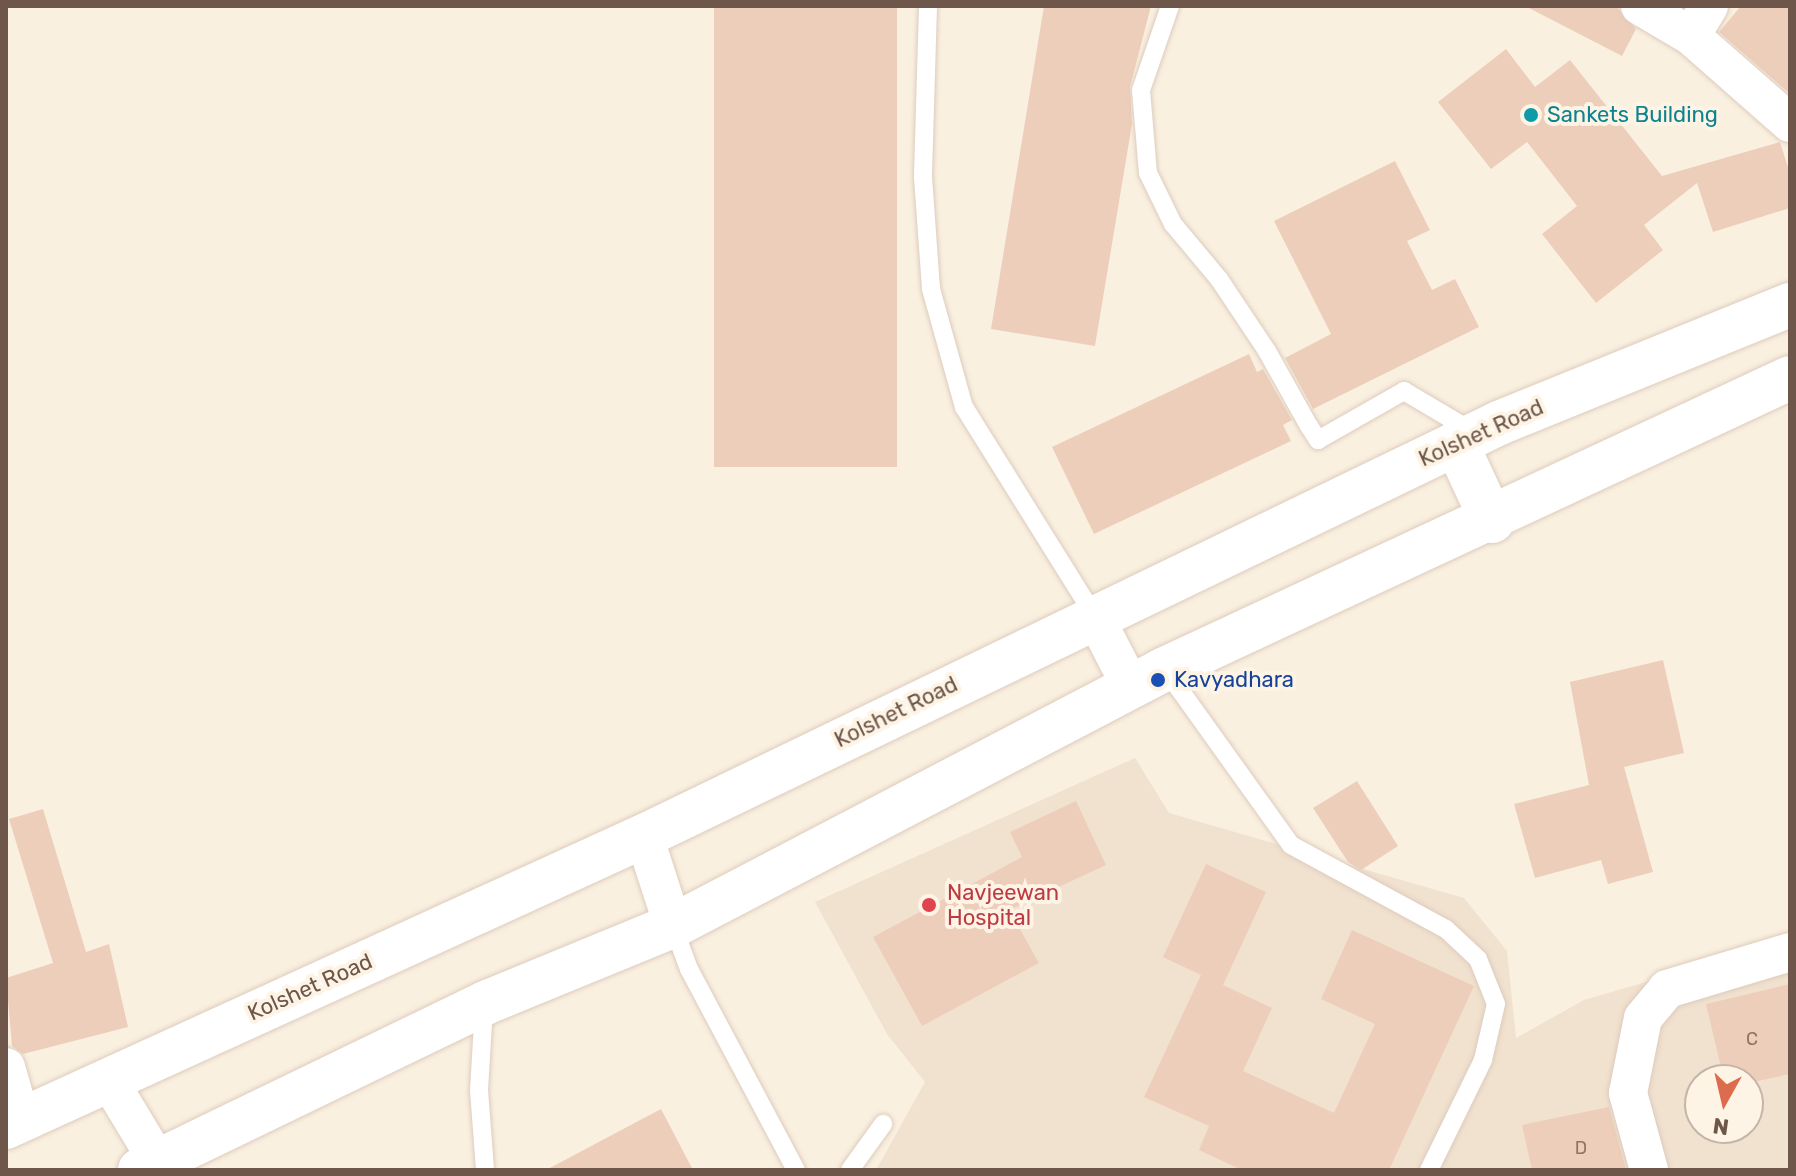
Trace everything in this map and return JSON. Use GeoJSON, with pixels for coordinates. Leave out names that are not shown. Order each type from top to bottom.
{"type":"FeatureCollection","features":[{"type":"Feature","properties":{"kind":"street"},"geometry":{"type":"LineString","coordinates":[[1640,6],[1700,21],[1790,123]]}},
{"type":"Feature","properties":{"kind":"street","name":"Kolshet Road"},"geometry":{"type":"LineString","coordinates":[[13,1124],[644,836],[1094,615],[1465,438],[1790,305]]}},
{"type":"Feature","properties":{"kind":"street"},"geometry":{"type":"LineString","coordinates":[[108,1079],[154,1167],[485,1003],[673,926],[1148,678],[1492,521],[1790,378]]}},
{"type":"Feature","properties":{"kind":"street"},"geometry":{"type":"LineString","coordinates":[[1465,438],[1492,521]]}},
{"type":"Feature","properties":{"kind":"street"},"geometry":{"type":"LineString","coordinates":[[1094,615],[1148,678]]}},
{"type":"Feature","properties":{"kind":"street"},"geometry":{"type":"LineString","coordinates":[[644,836],[673,926]]}},
{"type":"Feature","properties":{"kind":"street"},"geometry":{"type":"LineString","coordinates":[[1649,1170],[1628,1093],[1643,1018],[1667,989],[1790,952]]}},
{"type":"Feature","properties":{"kind":"street"},"geometry":{"type":"LineString","coordinates":[[6,1067],[13,1124]]}},
{"type":"Feature","properties":{"kind":"lane"},"geometry":{"type":"LineString","coordinates":[[928,6],[923,177],[931,289],[964,407],[1094,615]]}},
{"type":"Feature","properties":{"kind":"lane"},"geometry":{"type":"LineString","coordinates":[[1170,6],[1141,90],[1148,173],[1173,224],[1251,327],[1318,440],[1404,391],[1465,438]]}},
{"type":"Feature","properties":{"kind":"lane"},"geometry":{"type":"LineString","coordinates":[[1148,678],[1291,845],[1446,929],[1478,959],[1496,1004],[1493,1018],[1483,1060],[1429,1170]]}},
{"type":"Feature","properties":{"kind":"lane"},"geometry":{"type":"LineString","coordinates":[[673,926],[689,969],[796,1170]]}},
{"type":"Feature","properties":{"kind":"lane"},"geometry":{"type":"LineString","coordinates":[[485,1003],[479,1090],[485,1170]]}},
{"type":"Feature","properties":{"kind":"lane"},"geometry":{"type":"LineString","coordinates":[[850,1170],[883,1124]]}},
{"type":"Feature","properties":{"kind":"shaded area"},"geometry":{"type":"Polygon","coordinates":[[[1135,758],[1169,813],[1464,898],[1507,951],[1516,1038],[1584,1000],[1790,940],[1790,1170],[876,1170],[925,1082],[887,1034],[815,902],[1135,758]]]}},
{"type":"Feature","properties":{"kind":"building"},"geometry":{"type":"Polygon","coordinates":[[[714,6],[897,6],[897,467],[714,467],[714,6]]]}},
{"type":"Feature","properties":{"kind":"building"},"geometry":{"type":"Polygon","coordinates":[[[1044,6],[1151,6],[1130,87],[1132,124],[1095,346],[991,329],[1044,6]]]}},
{"type":"Feature","properties":{"kind":"building"},"geometry":{"type":"Polygon","coordinates":[[[1525,6],[1616,6],[1636,29],[1622,56],[1525,6]]]}},
{"type":"Feature","properties":{"kind":"building"},"geometry":{"type":"Polygon","coordinates":[[[1741,6],[1790,6],[1790,94],[1719,32],[1741,6]]]}},
{"type":"Feature","properties":{"kind":"building"},"geometry":{"type":"Polygon","coordinates":[[[1506,49],[1535,87],[1570,60],[1662,176],[1780,142],[1790,174],[1790,208],[1713,232],[1697,183],[1644,225],[1663,250],[1596,303],[1542,234],[1577,206],[1527,142],[1491,169],[1438,102],[1506,49]]]}},
{"type":"Feature","properties":{"kind":"building"},"geometry":{"type":"Polygon","coordinates":[[[1395,161],[1430,230],[1407,241],[1432,290],[1455,279],[1479,327],[1313,409],[1285,358],[1331,334],[1274,221],[1395,161]]]}},
{"type":"Feature","properties":{"kind":"building"},"geometry":{"type":"Polygon","coordinates":[[[1249,354],[1257,372],[1263,369],[1292,420],[1283,425],[1291,441],[1094,534],[1052,447],[1249,354]]]}},
{"type":"Feature","properties":{"kind":"building"},"geometry":{"type":"Polygon","coordinates":[[[1663,660],[1684,753],[1624,767],[1653,872],[1608,884],[1601,860],[1535,878],[1514,804],[1589,785],[1570,682],[1663,660]]]}},
{"type":"Feature","properties":{"kind":"building"},"geometry":{"type":"Polygon","coordinates":[[[1357,781],[1398,846],[1361,870],[1348,862],[1313,808],[1357,781]]]}},
{"type":"Feature","properties":{"kind":"building"},"geometry":{"type":"Polygon","coordinates":[[[1076,801],[1106,865],[1009,910],[1039,963],[922,1026],[873,937],[1022,857],[1010,832],[1076,801]]]}},
{"type":"Feature","properties":{"kind":"building"},"geometry":{"type":"Polygon","coordinates":[[[43,809],[86,952],[109,944],[128,1027],[23,1054],[12,1046],[6,978],[53,963],[9,819],[43,809]]]}},
{"type":"Feature","properties":{"kind":"building"},"geometry":{"type":"Polygon","coordinates":[[[1206,864],[1266,892],[1223,985],[1272,1008],[1243,1071],[1334,1113],[1375,1024],[1321,999],[1352,930],[1474,986],[1389,1170],[1242,1170],[1199,1150],[1209,1126],[1144,1097],[1201,975],[1163,957],[1206,864]]]}},
{"type":"Feature","properties":{"kind":"building"},"geometry":{"type":"Polygon","coordinates":[[[1790,984],[1790,1074],[1764,1080],[1764,1064],[1720,1064],[1706,1004],[1790,984]]]}},
{"type":"Feature","properties":{"kind":"building"},"geometry":{"type":"Polygon","coordinates":[[[1609,1107],[1626,1170],[1532,1170],[1522,1125],[1609,1107]]]}},
{"type":"Feature","properties":{"kind":"building"},"geometry":{"type":"Polygon","coordinates":[[[661,1109],[693,1170],[546,1170],[661,1109]]]}},
{"type":"Feature","properties":{"kind":"place","name":"Sankets Building"},"geometry":{"type":"Point","coordinates":[1531,115]}},
{"type":"Feature","properties":{"kind":"place","name":"Kavyadhara"},"geometry":{"type":"Point","coordinates":[1158,680]}},
{"type":"Feature","properties":{"kind":"place","name":"Navjeewan Hospital"},"geometry":{"type":"Point","coordinates":[929,905]}}]}
